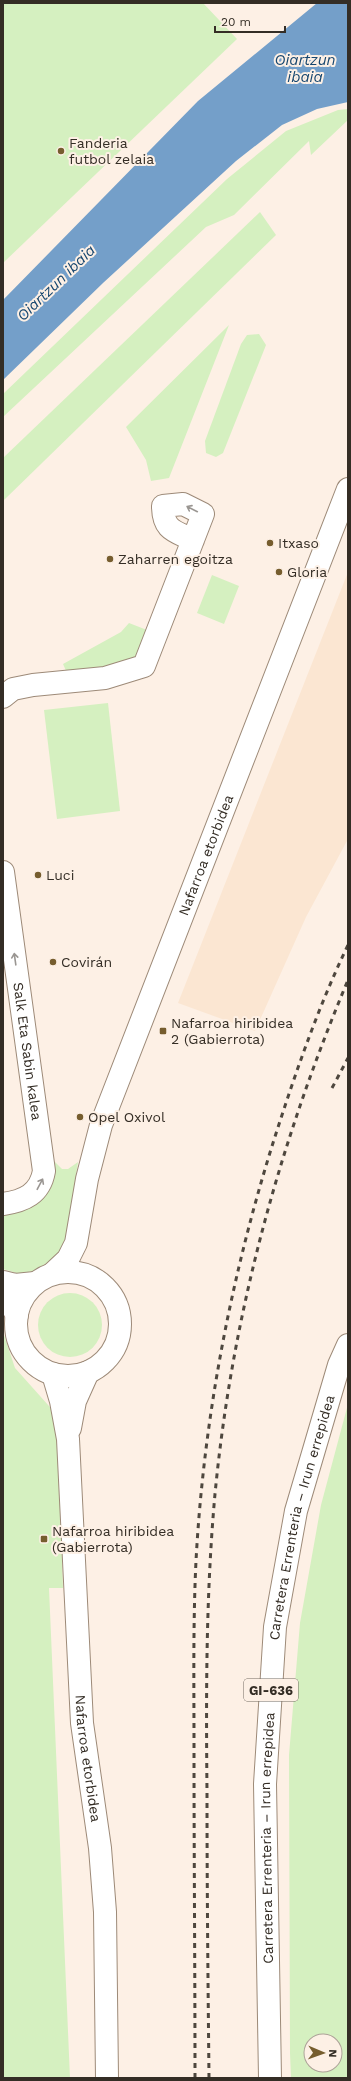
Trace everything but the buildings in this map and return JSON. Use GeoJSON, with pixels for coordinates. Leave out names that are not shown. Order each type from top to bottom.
{"type":"FeatureCollection","features":[{"type":"Feature","properties":{"kind":"main road","name":"Nafarroa etorbidea"},"geometry":{"type":"LineString","coordinates":[[44,1278],[70,1272],[87,1276],[102,1285],[113,1298],[119,1315],[119,1332],[114,1349],[103,1362],[88,1372],[71,1376],[53,1374],[36,1365],[23,1351],[17,1334],[17,1315],[23,1297],[44,1278],[68,1259],[76,1243],[87,1178],[101,1125],[348,489]]}},
{"type":"Feature","properties":{"kind":"main road"},"geometry":{"type":"LineString","coordinates":[[3,697],[13,689],[33,685],[105,678],[144,666],[193,540]]}},
{"type":"Feature","properties":{"kind":"main road","name":"Salk Eta Sabin kalea"},"geometry":{"type":"LineString","coordinates":[[3,872],[44,1171],[43,1179],[35,1192],[22,1200],[5,1205]]}},
{"type":"Feature","properties":{"kind":"main road","name":"Nafarroa etorbidea"},"geometry":{"type":"LineString","coordinates":[[80,1226],[81,1243],[86,1261],[95,1280]]}},
{"type":"Feature","properties":{"kind":"main road"},"geometry":{"type":"LineString","coordinates":[[3,1282],[16,1285],[44,1278]]}},
{"type":"Feature","properties":{"kind":"main road"},"geometry":{"type":"LineString","coordinates":[[3,1292],[17,1315]]}},
{"type":"Feature","properties":{"kind":"main road","name":"Carretera Errenteria – Irun errepidea"},"geometry":{"type":"LineString","coordinates":[[270,2078],[265,1784],[275,1627],[296,1511],[339,1365],[348,1345]]}},
{"type":"Feature","properties":{"kind":"main road","name":"Nafarroa etorbidea"},"geometry":{"type":"LineString","coordinates":[[68,1439],[75,1401],[88,1372]]}},
{"type":"Feature","properties":{"kind":"main road","name":"Nafarroa etorbidea"},"geometry":{"type":"LineString","coordinates":[[53,1374],[61,1400],[68,1439],[82,1724],[100,1848],[105,1912],[106,2078]]}},
{"type":"Feature","properties":{"kind":"main road"},"geometry":{"type":"LineString","coordinates":[[266,2078],[269,2045]]}},
{"type":"Feature","properties":{"kind":"shaded area"},"geometry":{"type":"Polygon","coordinates":[[[348,572],[348,839],[306,917],[255,1031],[178,1003],[348,572]]]}},
{"type":"Feature","properties":{"kind":"green space","name":"Fanderia futbol zelaia"},"geometry":{"type":"Polygon","coordinates":[[[3,3],[203,3],[237,39],[3,263],[3,3]]]}},
{"type":"Feature","properties":{"kind":"green space"},"geometry":{"type":"Polygon","coordinates":[[[348,109],[348,120],[311,155],[309,141],[234,215],[206,227],[3,417],[3,394],[227,179],[286,131],[338,110],[348,109]]]}},
{"type":"Feature","properties":{"kind":"green space"},"geometry":{"type":"Polygon","coordinates":[[[260,212],[276,235],[3,501],[3,458],[260,212]]]}},
{"type":"Feature","properties":{"kind":"green space"},"geometry":{"type":"Polygon","coordinates":[[[229,325],[169,478],[151,481],[146,460],[126,427],[229,325]]]}},
{"type":"Feature","properties":{"kind":"green space"},"geometry":{"type":"Polygon","coordinates":[[[259,334],[266,345],[223,453],[216,457],[206,453],[205,441],[241,344],[247,335],[259,334]]]}},
{"type":"Feature","properties":{"kind":"green space"},"geometry":{"type":"Polygon","coordinates":[[[212,575],[239,586],[224,624],[197,613],[212,575]]]}},
{"type":"Feature","properties":{"kind":"green space"},"geometry":{"type":"Polygon","coordinates":[[[129,623],[147,630],[133,662],[106,671],[67,673],[63,664],[121,632],[129,623]]]}},
{"type":"Feature","properties":{"kind":"green space"},"geometry":{"type":"Polygon","coordinates":[[[108,703],[120,811],[57,819],[44,710],[108,703]]]}},
{"type":"Feature","properties":{"kind":"green space"},"geometry":{"type":"Polygon","coordinates":[[[54,1161],[62,1169],[68,1169],[78,1162],[66,1241],[56,1256],[37,1270],[20,1274],[3,1269],[3,1215],[54,1168],[54,1161]]]}},
{"type":"Feature","properties":{"kind":"green space"},"geometry":{"type":"Polygon","coordinates":[[[70,1293],[88,1299],[96,1307],[102,1325],[96,1343],[88,1351],[70,1357],[52,1351],[44,1343],[38,1325],[44,1307],[52,1299],[70,1293]]]}},
{"type":"Feature","properties":{"kind":"green space"},"geometry":{"type":"Polygon","coordinates":[[[3,1332],[15,1368],[57,1415],[63,1588],[49,1588],[70,2078],[3,2078],[3,1332]]]}},
{"type":"Feature","properties":{"kind":"green space"},"geometry":{"type":"Polygon","coordinates":[[[348,1404],[348,2078],[291,2078],[289,1755],[300,1623],[321,1505],[348,1404]]]}},
{"type":"Feature","properties":{"kind":"water","name":"Oiartzun ibaia"},"geometry":{"type":"Polygon","coordinates":[[[317,3],[348,3],[348,102],[317,109],[282,125],[236,161],[103,283],[3,380],[3,300],[198,101],[317,3]]]}},
{"type":"Feature","properties":{"kind":"railway"},"geometry":{"type":"LineString","coordinates":[[195,2078],[194,1608],[200,1505],[206,1449],[224,1337],[249,1226],[264,1172],[303,1053],[320,1009],[348,945]]}},
{"type":"Feature","properties":{"kind":"railway"},"geometry":{"type":"LineString","coordinates":[[209,2078],[207,1643],[212,1531],[223,1428],[233,1362],[246,1296],[262,1232],[300,1104],[348,980]]}},
{"type":"Feature","properties":{"kind":"railway"},"geometry":{"type":"LineString","coordinates":[[332,1088],[348,1058]]}},
{"type":"Feature","properties":{"kind":"place","name":"Fanderia futbol zelaia"},"geometry":{"type":"Point","coordinates":[61,151]}},
{"type":"Feature","properties":{"kind":"place","name":"Itxaso"},"geometry":{"type":"Point","coordinates":[270,543]}},
{"type":"Feature","properties":{"kind":"place","name":"Zaharren egoitza"},"geometry":{"type":"Point","coordinates":[110,559]}},
{"type":"Feature","properties":{"kind":"place","name":"Gloria"},"geometry":{"type":"Point","coordinates":[279,572]}},
{"type":"Feature","properties":{"kind":"place","name":"Luci"},"geometry":{"type":"Point","coordinates":[38,875]}},
{"type":"Feature","properties":{"kind":"place","name":"Covirán"},"geometry":{"type":"Point","coordinates":[53,962]}},
{"type":"Feature","properties":{"kind":"place","name":"Nafarroa hiribidea 2 (Gabierrota)"},"geometry":{"type":"Point","coordinates":[163,1031]}},
{"type":"Feature","properties":{"kind":"place","name":"Opel Oxivol"},"geometry":{"type":"Point","coordinates":[80,1117]}},
{"type":"Feature","properties":{"kind":"place","name":"Nafarroa hiribidea (Gabierrota)"},"geometry":{"type":"Point","coordinates":[44,1539]}}]}
